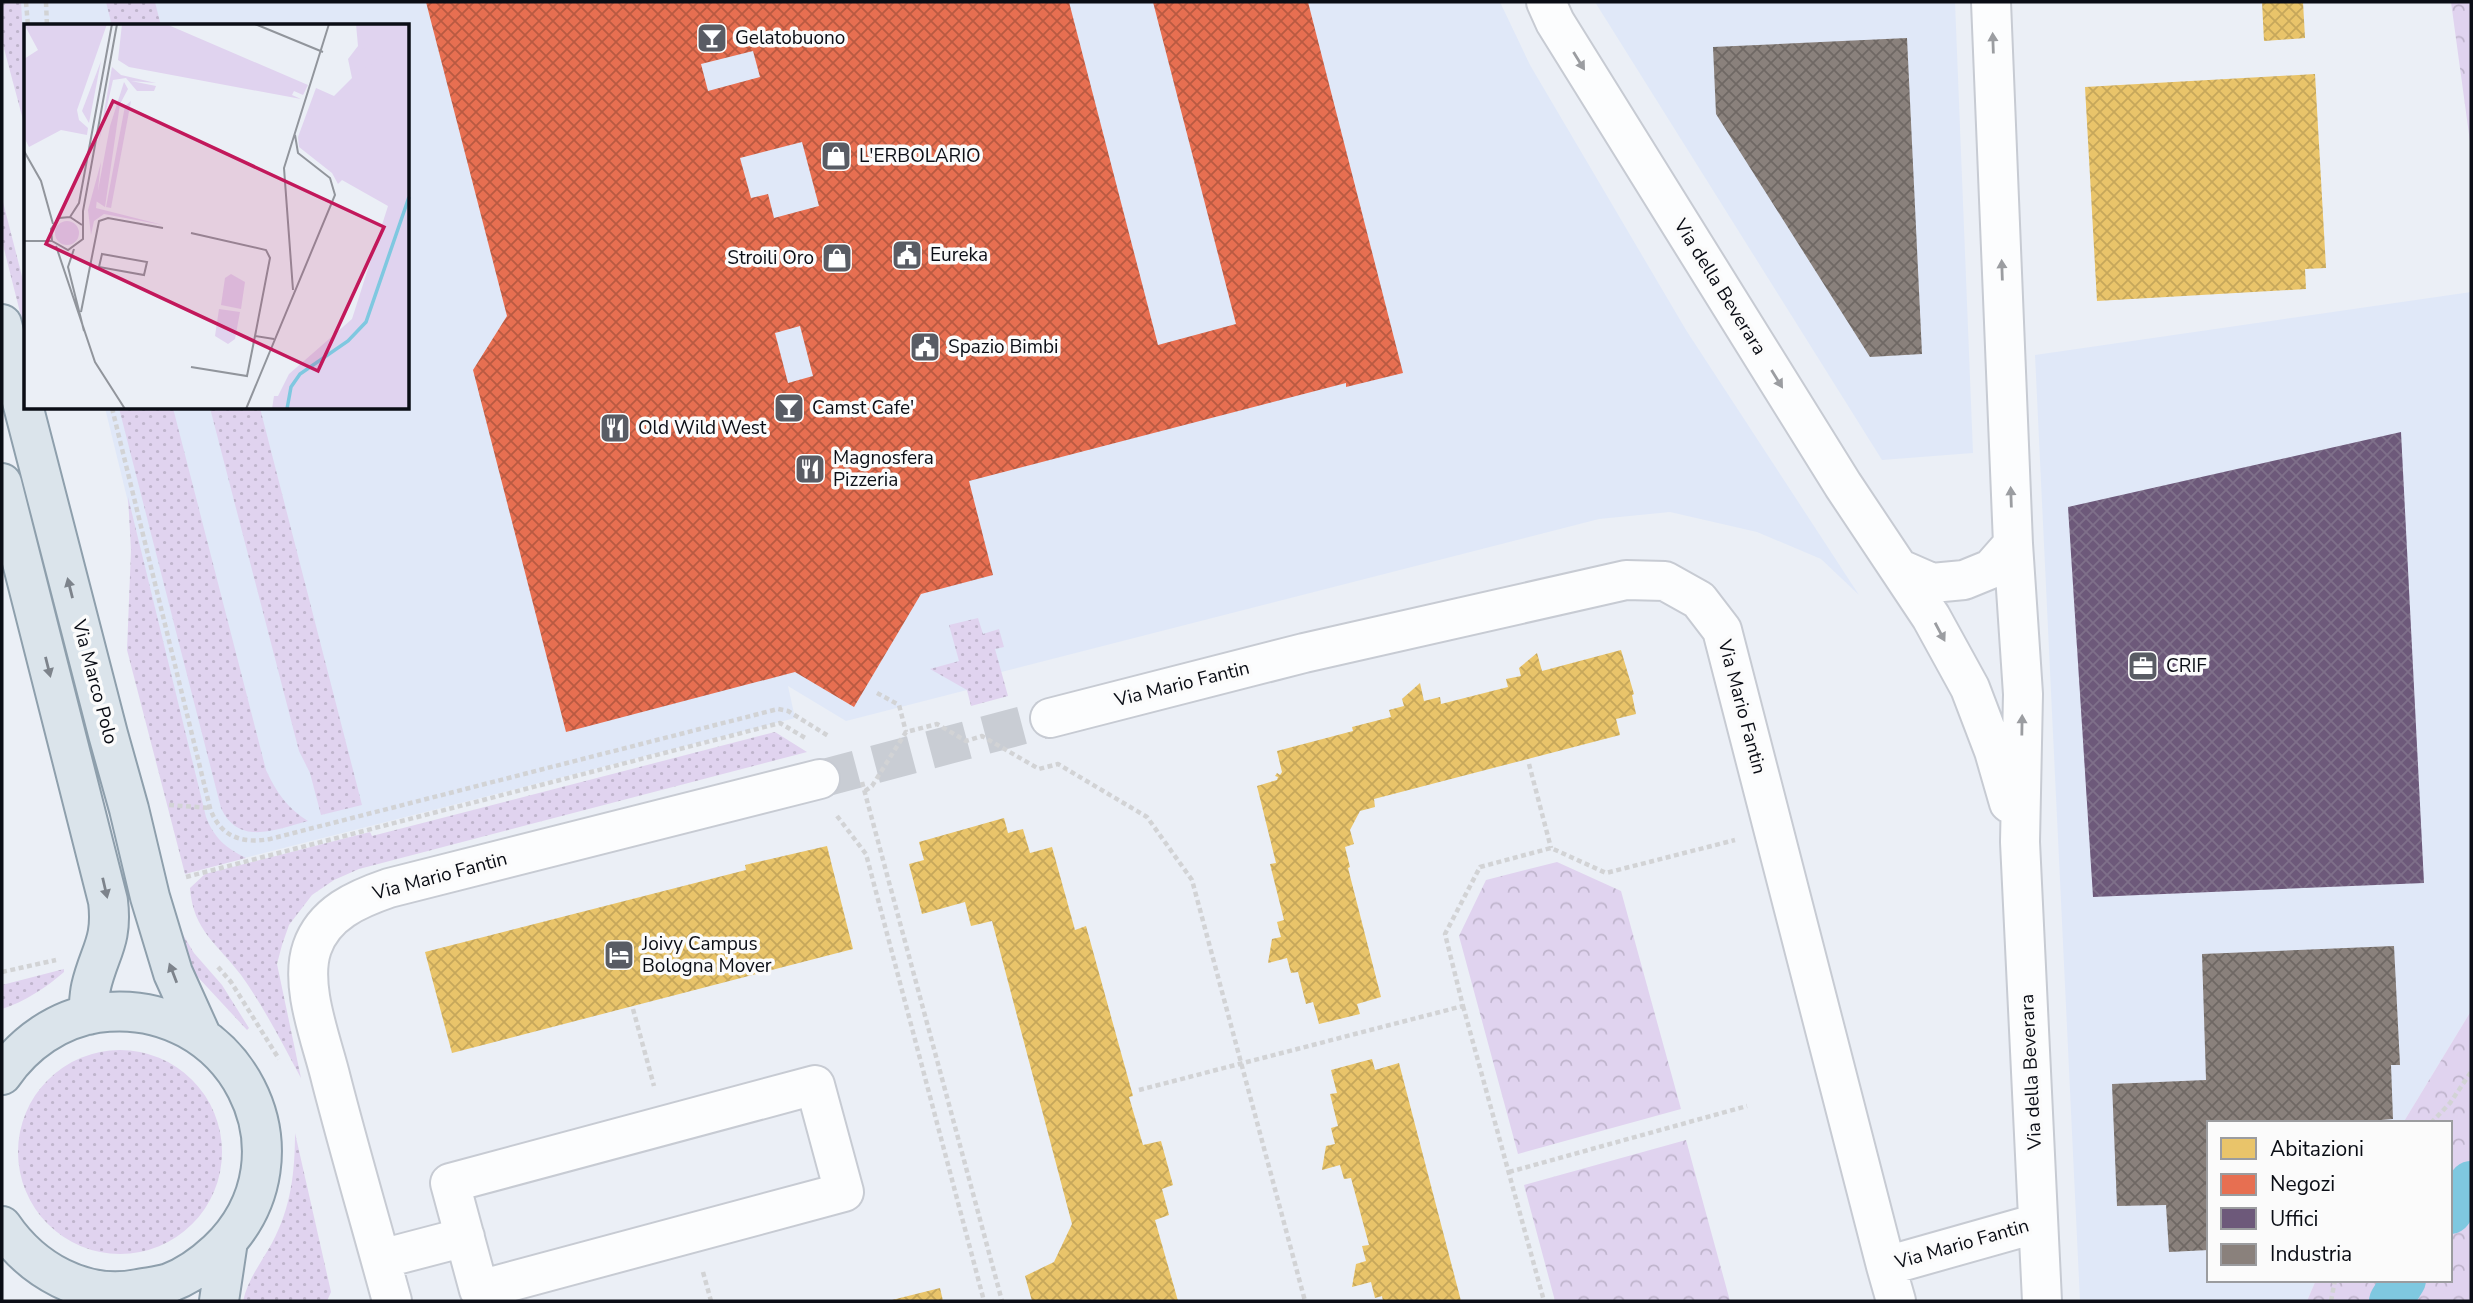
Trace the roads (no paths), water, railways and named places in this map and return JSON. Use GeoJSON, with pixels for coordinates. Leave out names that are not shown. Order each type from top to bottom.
{"type":"FeatureCollection","features":[{"type":"Feature","properties":{"kind":"main road","name":"Via Marco Polo"},"geometry":{"type":"LineString","coordinates":[[2,324],[24,410]]}},
{"type":"Feature","properties":{"kind":"main road","name":"Via Marco Polo"},"geometry":{"type":"LineString","coordinates":[[24,410],[94,682],[130,809],[156,919],[173,973],[201,1035]]}},
{"type":"Feature","properties":{"kind":"main road"},"geometry":{"type":"LineString","coordinates":[[2,482],[108,901],[108,942],[91,986],[88,1015]]}},
{"type":"Feature","properties":{"kind":"main road"},"geometry":{"type":"LineString","coordinates":[[2,1075],[19,1039],[88,1015],[134,1011],[179,1023],[201,1035],[219,1051],[252,1100],[261,1140],[258,1181],[251,1202],[228,1241],[206,1262],[169,1283],[127,1292],[88,1294],[55,1276],[18,1266],[13,1243],[2,1226]]}},
{"type":"Feature","properties":{"kind":"main road"},"geometry":{"type":"LineString","coordinates":[[219,1301],[228,1241]]}},
{"type":"Feature","properties":{"kind":"street","name":"Via della Beverara"},"geometry":{"type":"LineString","coordinates":[[1546,2],[1555,22],[1843,485],[1931,617],[1970,688],[1994,751],[2020,842]]}},
{"type":"Feature","properties":{"kind":"street","name":"Via della Beverara"},"geometry":{"type":"LineString","coordinates":[[1991,2],[2013,544],[2023,694],[2020,842],[2042,1301]]}},
{"type":"Feature","properties":{"kind":"street"},"geometry":{"type":"LineString","coordinates":[[1900,569],[1932,583],[1964,580],[1991,569],[2013,544]]}},
{"type":"Feature","properties":{"kind":"street","name":"Via Mario Fantin"},"geometry":{"type":"LineString","coordinates":[[1050,719],[1304,653],[1626,580],[1665,581],[1699,600],[1722,630],[1891,1283],[2038,1223]]}},
{"type":"Feature","properties":{"kind":"street","name":"Via Mario Fantin"},"geometry":{"type":"LineString","coordinates":[[392,1301],[352,1159],[309,986],[308,970],[312,947],[328,922],[346,906],[389,888],[820,779]]}},
{"type":"Feature","properties":{"kind":"street"},"geometry":{"type":"LineString","coordinates":[[815,1085],[844,1192],[479,1290],[465,1237],[450,1183],[815,1085]]}},
{"type":"Feature","properties":{"kind":"street"},"geometry":{"type":"LineString","coordinates":[[380,1259],[465,1237]]}},
{"type":"Feature","properties":{"kind":"waterway"},"geometry":{"type":"LineString","coordinates":[[2452,1209],[2471,1183]]}},
{"type":"Feature","properties":{"kind":"waterway"},"geometry":{"type":"LineString","coordinates":[[2391,1301],[2403,1282]]}},
{"type":"Feature","properties":{"kind":"tunnel"},"geometry":{"type":"LineString","coordinates":[[820,779],[1050,718]]}},
{"type":"Feature","properties":{"kind":"place","name":"Gelatobuono"},"geometry":{"type":"Point","coordinates":[712,38]}},
{"type":"Feature","properties":{"kind":"place","name":"L'ERBOLARIO"},"geometry":{"type":"Point","coordinates":[836,156]}},
{"type":"Feature","properties":{"kind":"place","name":"Eureka"},"geometry":{"type":"Point","coordinates":[907,255]}},
{"type":"Feature","properties":{"kind":"place","name":"Stroili Oro"},"geometry":{"type":"Point","coordinates":[837,258]}},
{"type":"Feature","properties":{"kind":"place","name":"Spazio Bimbi"},"geometry":{"type":"Point","coordinates":[925,347]}},
{"type":"Feature","properties":{"kind":"place","name":"Camst Cafe'"},"geometry":{"type":"Point","coordinates":[789,408]}},
{"type":"Feature","properties":{"kind":"place","name":"Old Wild West"},"geometry":{"type":"Point","coordinates":[615,428]}},
{"type":"Feature","properties":{"kind":"place","name":"Magnosfera Pizzeria"},"geometry":{"type":"Point","coordinates":[810,469]}},
{"type":"Feature","properties":{"kind":"place","name":"CRIF"},"geometry":{"type":"Point","coordinates":[2143,666]}},
{"type":"Feature","properties":{"kind":"place","name":"Joivy Campus Bologna Mover"},"geometry":{"type":"Point","coordinates":[619,955]}}]}
